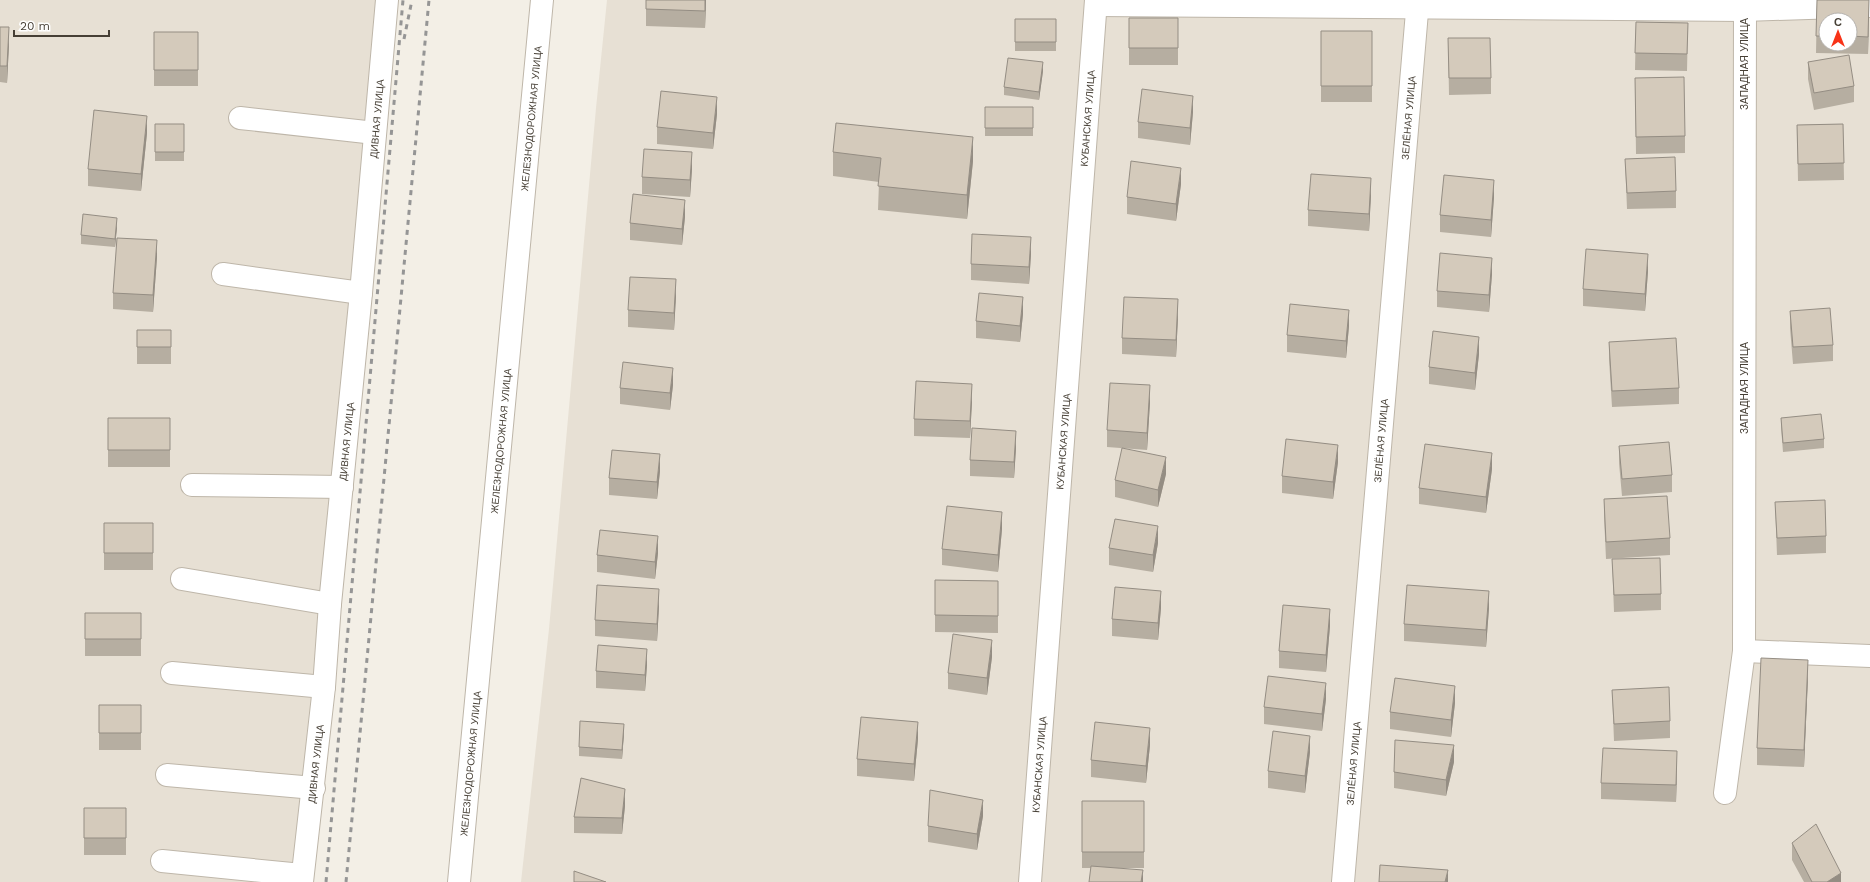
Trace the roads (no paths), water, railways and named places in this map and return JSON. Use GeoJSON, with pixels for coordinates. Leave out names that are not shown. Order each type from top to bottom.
{"type":"FeatureCollection","features":[{"type":"Feature","properties":{"kind":"street","name":"ДИВНАЯ УЛИЦА"},"geometry":{"type":"LineString","coordinates":[[302,879],[314,788],[324,687],[330,604],[361,293],[387,0]]}},
{"type":"Feature","properties":{"kind":"street","name":"ЖЕЛЕЗНОДОРОЖНАЯ УЛИЦА"},"geometry":{"type":"LineString","coordinates":[[459,882],[542,0]]}},
{"type":"Feature","properties":{"kind":"street"},"geometry":{"type":"LineString","coordinates":[[1096,3],[1870,6]]}},
{"type":"Feature","properties":{"kind":"street","name":"КУБАНСКАЯ УЛИЦА"},"geometry":{"type":"LineString","coordinates":[[1030,882],[1096,3]]}},
{"type":"Feature","properties":{"kind":"street","name":"ЗЕЛЁНАЯ УЛИЦА"},"geometry":{"type":"LineString","coordinates":[[1343,882],[1418,4]]}},
{"type":"Feature","properties":{"kind":"street","name":"ЗАПАДНАЯ УЛИЦА"},"geometry":{"type":"LineString","coordinates":[[1725,793],[1744,651],[1744,5]]}},
{"type":"Feature","properties":{"kind":"street"},"geometry":{"type":"LineString","coordinates":[[240,118],[375,133]]}},
{"type":"Feature","properties":{"kind":"street"},"geometry":{"type":"LineString","coordinates":[[223,274],[361,293]]}},
{"type":"Feature","properties":{"kind":"street"},"geometry":{"type":"LineString","coordinates":[[192,485],[342,487]]}},
{"type":"Feature","properties":{"kind":"street"},"geometry":{"type":"LineString","coordinates":[[182,579],[330,604]]}},
{"type":"Feature","properties":{"kind":"street"},"geometry":{"type":"LineString","coordinates":[[1744,651],[1870,656]]}},
{"type":"Feature","properties":{"kind":"street"},"geometry":{"type":"LineString","coordinates":[[172,673],[324,687]]}},
{"type":"Feature","properties":{"kind":"street"},"geometry":{"type":"LineString","coordinates":[[167,775],[314,788]]}},
{"type":"Feature","properties":{"kind":"street"},"geometry":{"type":"LineString","coordinates":[[162,862],[302,879]]}},
{"type":"Feature","properties":{"kind":"railway"},"geometry":{"type":"LineString","coordinates":[[326,882],[403,0]]}},
{"type":"Feature","properties":{"kind":"railway"},"geometry":{"type":"LineString","coordinates":[[404,39],[412,0]]}},
{"type":"Feature","properties":{"kind":"railway"},"geometry":{"type":"LineString","coordinates":[[346,882],[429,0]]}}]}
